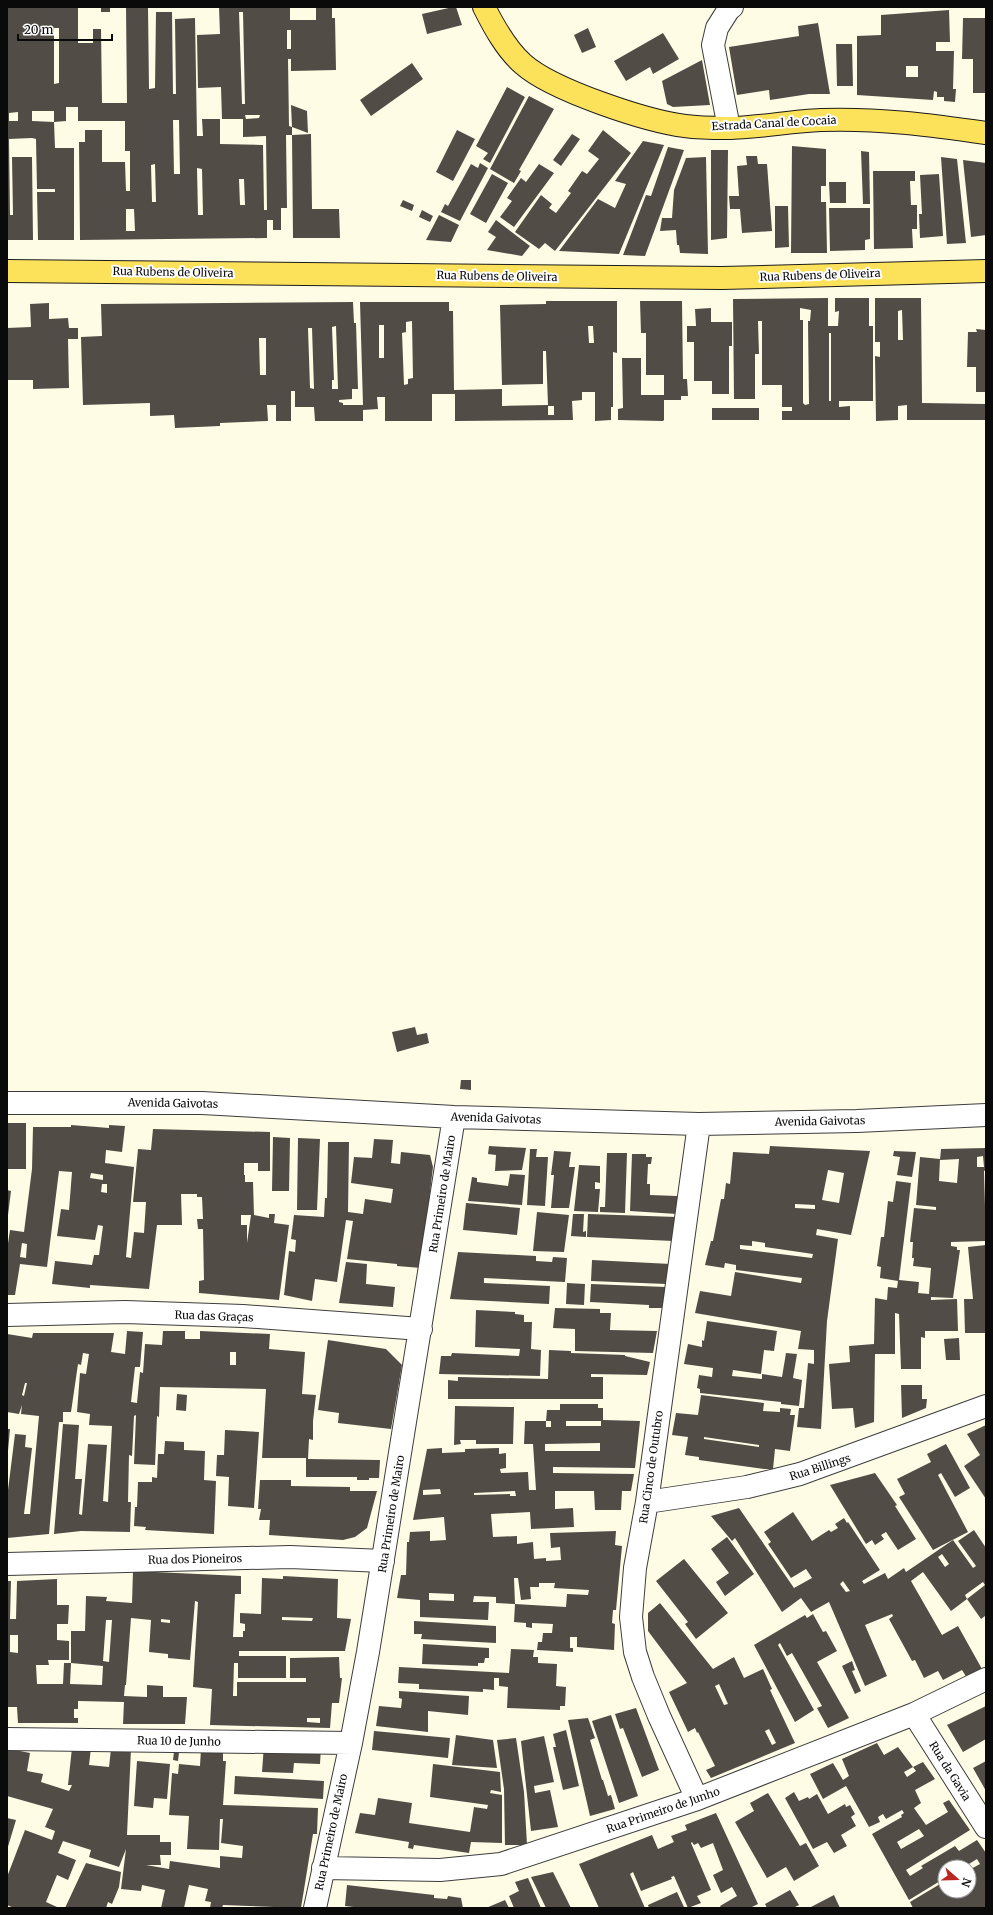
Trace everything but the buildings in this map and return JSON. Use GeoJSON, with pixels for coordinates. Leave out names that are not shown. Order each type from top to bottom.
{"type":"FeatureCollection","features":[{"type":"Feature","properties":{"kind":"main road","name":"Estrada Canal de Cocaia"},"geometry":{"type":"LineString","coordinates":[[484,7],[497,31],[519,60],[535,73],[552,82],[616,107],[660,121],[685,126],[729,128],[821,120],[861,120],[913,122],[986,133]]}},
{"type":"Feature","properties":{"kind":"main road","name":"Rua Rubens de Oliveira"},"geometry":{"type":"LineString","coordinates":[[7,270],[722,278],[986,271]]}},
{"type":"Feature","properties":{"kind":"street"},"geometry":{"type":"LineString","coordinates":[[729,128],[713,45],[717,28],[729,9],[732,7]]}},
{"type":"Feature","properties":{"kind":"street","name":"Avenida Gaivotas"},"geometry":{"type":"LineString","coordinates":[[7,1103],[202,1103],[454,1117],[699,1124],[857,1121],[986,1115]]}},
{"type":"Feature","properties":{"kind":"street","name":"Rua Primeiro de Mairo"},"geometry":{"type":"LineString","coordinates":[[315,1908],[351,1743],[368,1652],[454,1117]]}},
{"type":"Feature","properties":{"kind":"street","name":"Rua Cinco de Outubro"},"geometry":{"type":"LineString","coordinates":[[698,1799],[659,1716],[635,1652],[631,1617],[635,1568],[647,1502],[699,1124]]}},
{"type":"Feature","properties":{"kind":"street","name":"Rua das Graças"},"geometry":{"type":"LineString","coordinates":[[7,1315],[125,1312],[228,1316],[421,1329]]}},
{"type":"Feature","properties":{"kind":"street","name":"Rua Billings"},"geometry":{"type":"LineString","coordinates":[[647,1502],[747,1487],[800,1474],[986,1406]]}},
{"type":"Feature","properties":{"kind":"street","name":"Rua dos Pioneiros"},"geometry":{"type":"LineString","coordinates":[[7,1564],[290,1557],[383,1561]]}},
{"type":"Feature","properties":{"kind":"street","name":"Rua Primeiro de Junho"},"geometry":{"type":"LineString","coordinates":[[323,1868],[440,1870],[501,1864],[698,1799],[914,1714],[986,1679]]}},
{"type":"Feature","properties":{"kind":"street","name":"Rua da Gavia"},"geometry":{"type":"LineString","coordinates":[[914,1714],[986,1827]]}},
{"type":"Feature","properties":{"kind":"street","name":"Rua 10 de Junho"},"geometry":{"type":"LineString","coordinates":[[7,1739],[351,1743]]}}]}
